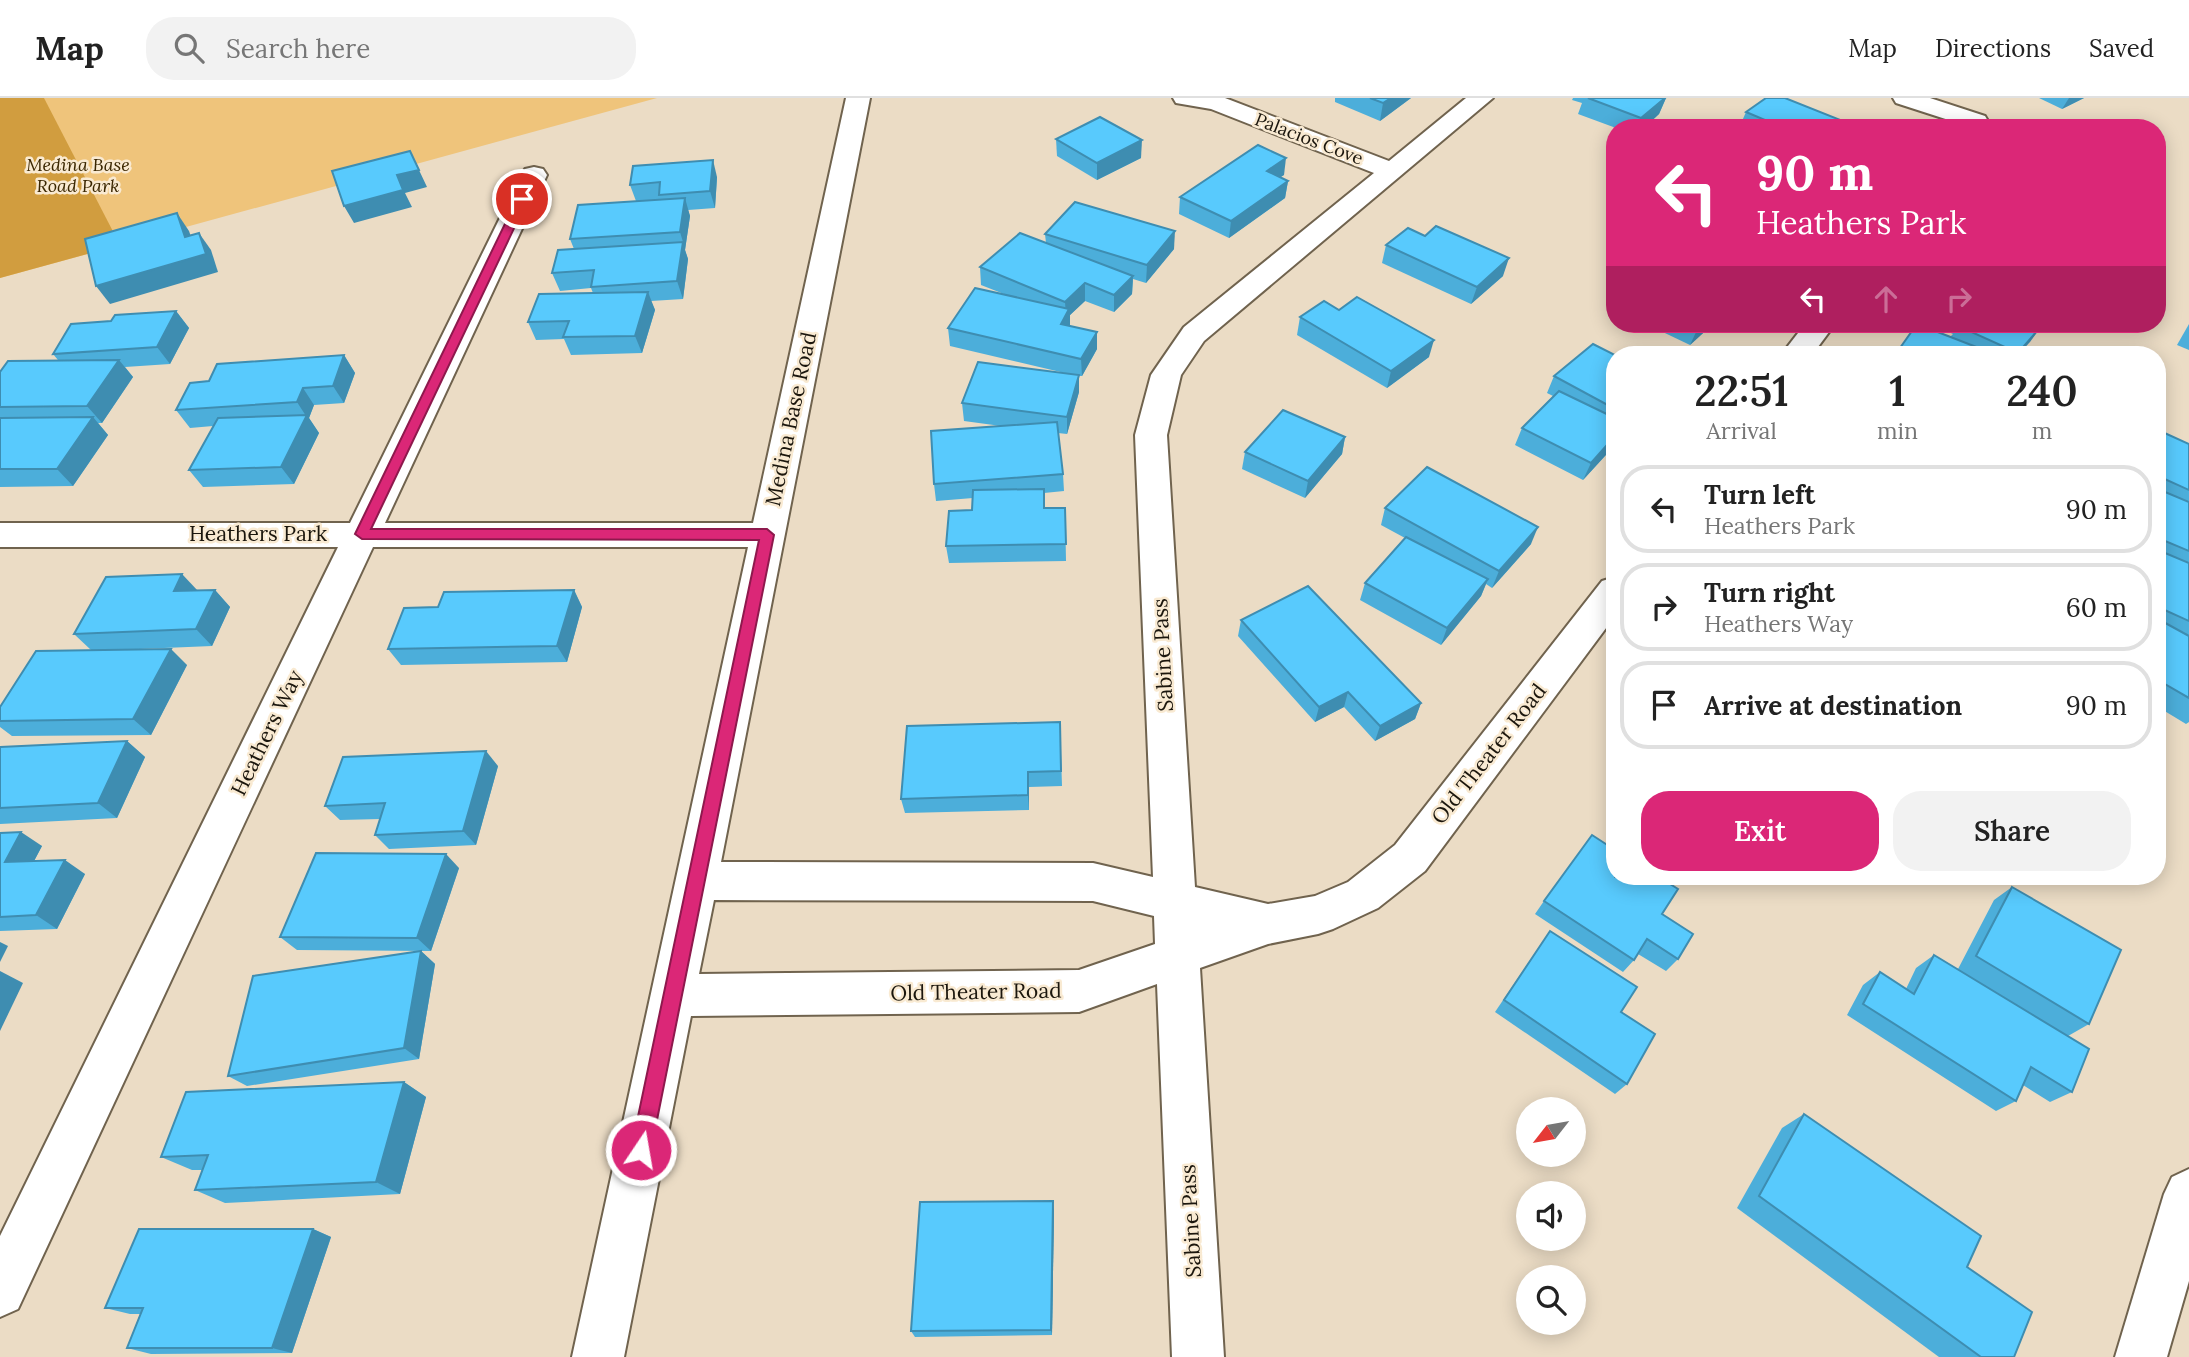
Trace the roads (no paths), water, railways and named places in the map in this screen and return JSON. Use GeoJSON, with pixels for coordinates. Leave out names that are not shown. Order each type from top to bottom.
{"type":"FeatureCollection","features":[{"type":"Feature","properties":{"kind":"street","name":"Medina Base Road"},"geometry":{"type":"LineString","coordinates":[[598,1357],[858,98]]}},
{"type":"Feature","properties":{"kind":"street","name":"Palacios Cove"},"geometry":{"type":"LineString","coordinates":[[1185,98],[1216,103],[1392,171]]}},
{"type":"Feature","properties":{"kind":"street","name":"Sabine Pass"},"geometry":{"type":"LineString","coordinates":[[1198,1357],[1151,435],[1166,375],[1194,334],[1481,98]]}},
{"type":"Feature","properties":{"kind":"street"},"geometry":{"type":"LineString","coordinates":[[1905,98],[1960,119]]}},
{"type":"Feature","properties":{"kind":"street","name":"Heathers Way"},"geometry":{"type":"LineString","coordinates":[[0,1291],[534,175]]}},
{"type":"Feature","properties":{"kind":"street","name":"Heathers Park"},"geometry":{"type":"LineString","coordinates":[[0,535],[767,535]]}},
{"type":"Feature","properties":{"kind":"street","name":"Old Theater Road"},"geometry":{"type":"LineString","coordinates":[[673,995],[1079,991],[1268,924],[1318,915],[1363,895],[1409,858],[1606,602]]}},
{"type":"Feature","properties":{"kind":"street","name":"Old Theater Road"},"geometry":{"type":"LineString","coordinates":[[696,881],[1093,882],[1268,924]]}},
{"type":"Feature","properties":{"kind":"street"},"geometry":{"type":"LineString","coordinates":[[2141,1357],[2189,1194]]}},
{"type":"Feature","properties":{"kind":"park label","name":"Medina Base Road Park"},"geometry":{"type":"Point","coordinates":[78,175]}}]}
